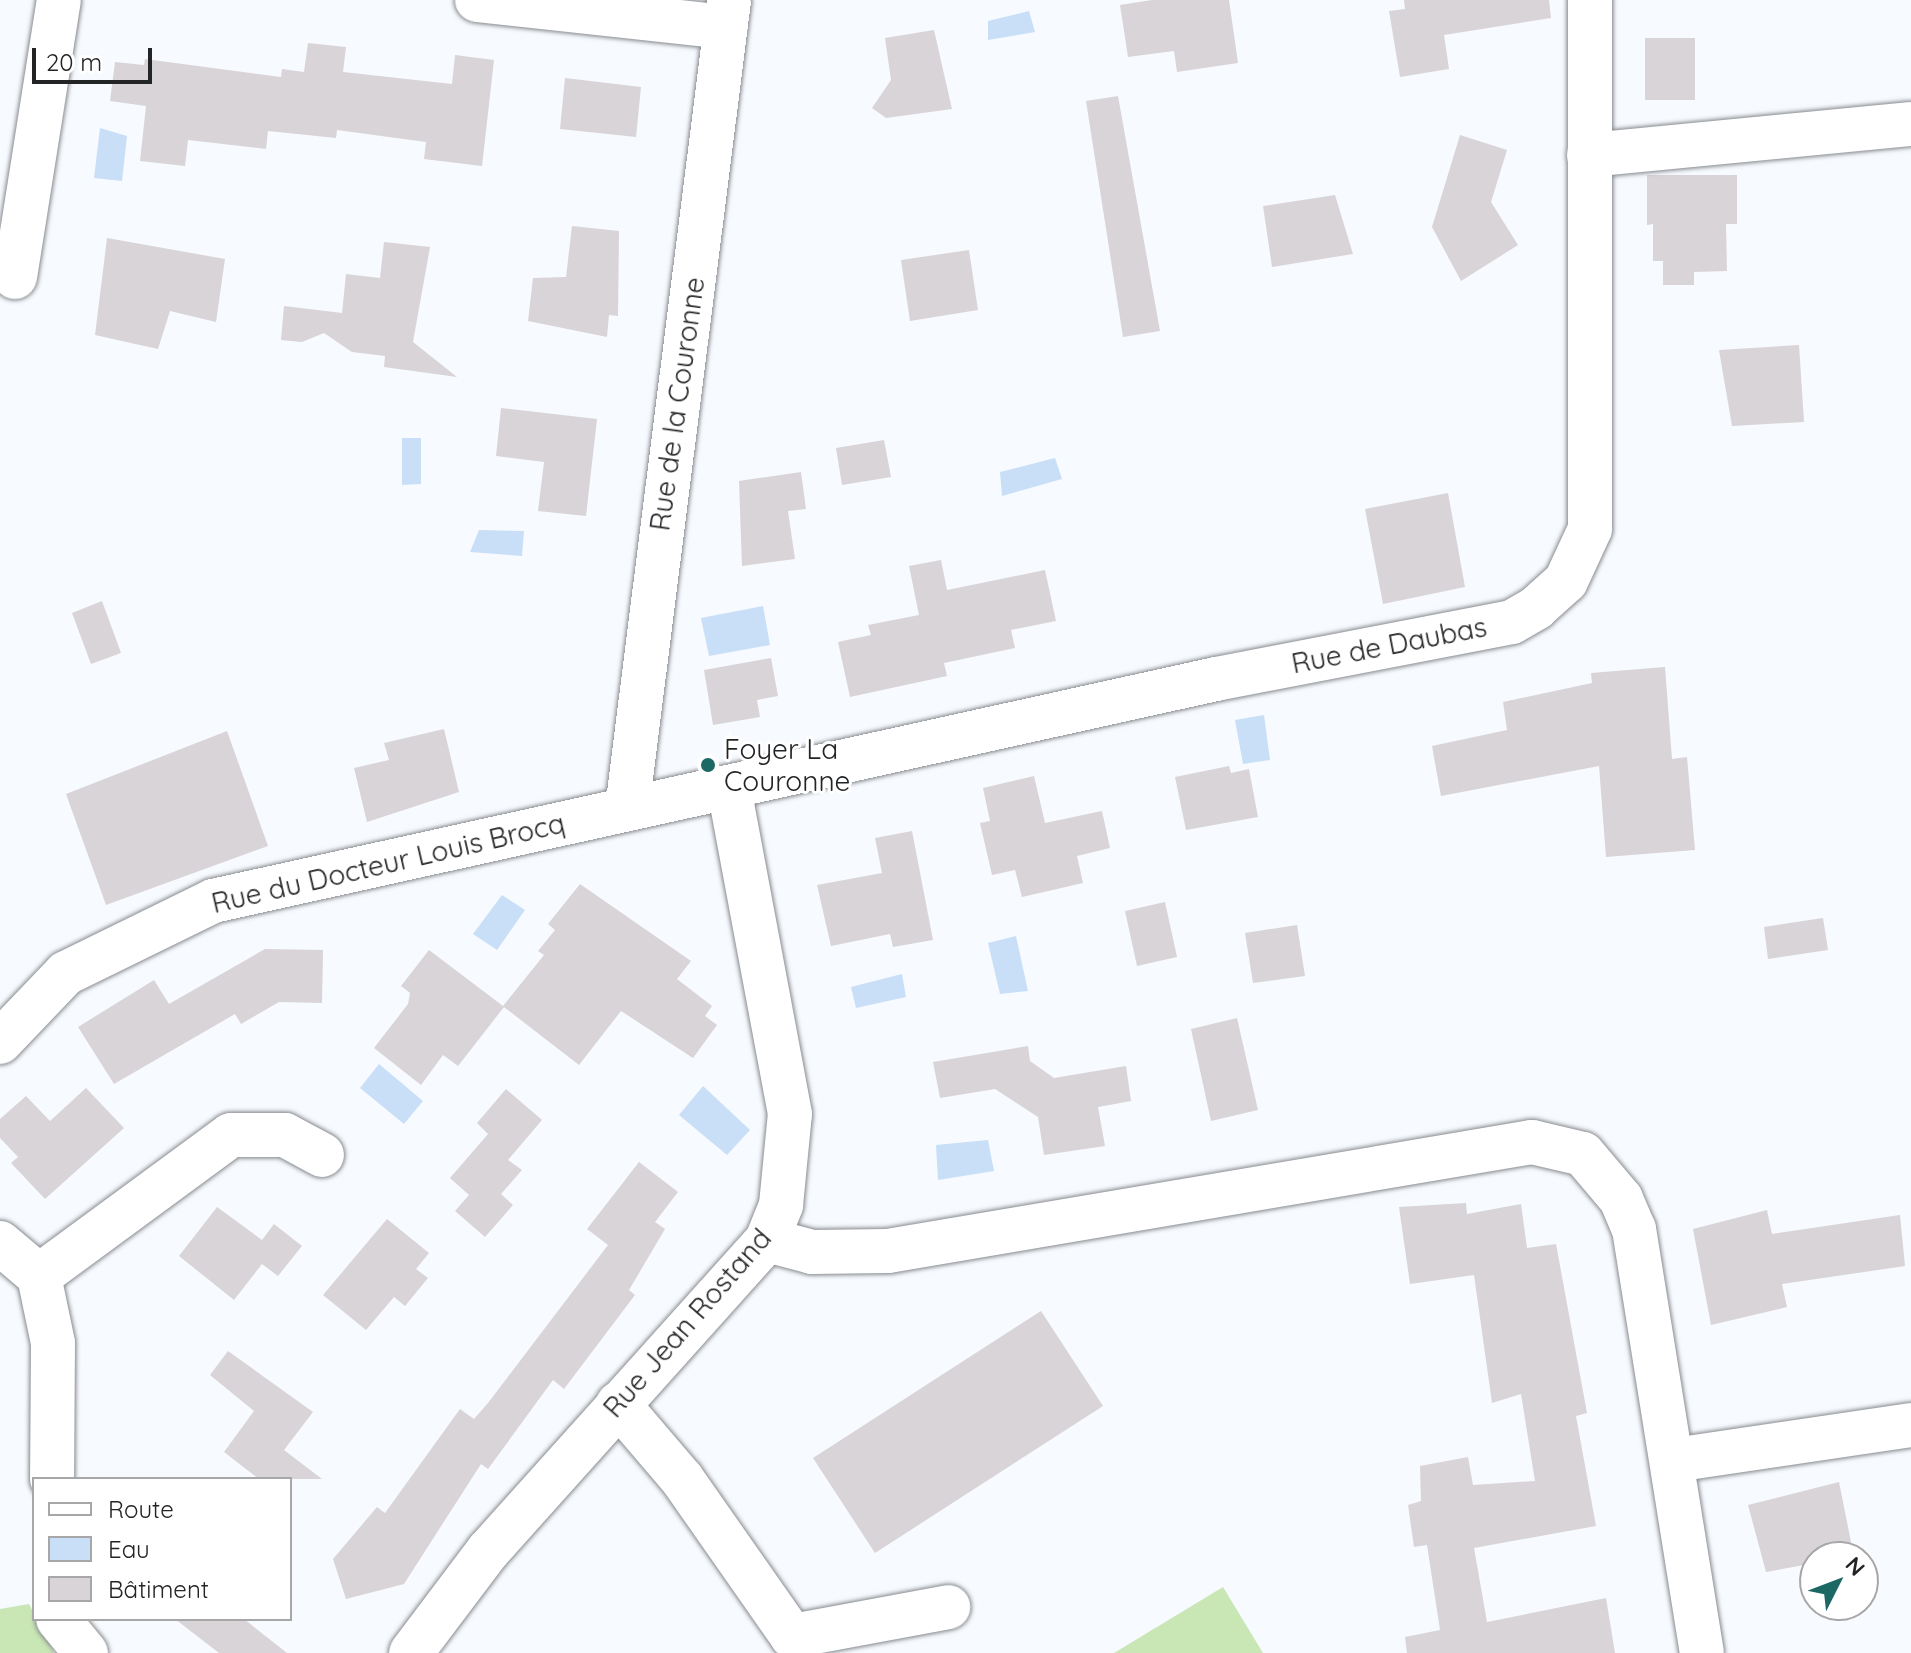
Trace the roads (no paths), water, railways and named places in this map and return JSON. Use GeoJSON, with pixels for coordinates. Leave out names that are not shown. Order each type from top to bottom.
{"type":"FeatureCollection","features":[{"type":"Feature","properties":{"kind":"street"},"geometry":{"type":"LineString","coordinates":[[15,277],[59,0]]}},
{"type":"Feature","properties":{"kind":"street"},"geometry":{"type":"LineString","coordinates":[[477,0],[728,13]]}},
{"type":"Feature","properties":{"kind":"street","name":"Rue de Daubas"},"geometry":{"type":"LineString","coordinates":[[627,809],[729,789],[1216,679],[1512,622],[1536,608],[1566,581],[1590,529],[1590,0]]}},
{"type":"Feature","properties":{"kind":"street","name":"Rue de la Couronne"},"geometry":{"type":"LineString","coordinates":[[627,809],[728,13]]}},
{"type":"Feature","properties":{"kind":"street"},"geometry":{"type":"LineString","coordinates":[[1589,155],[1911,124]]}},
{"type":"Feature","properties":{"kind":"street","name":"Rue Jean Rostand"},"geometry":{"type":"LineString","coordinates":[[411,1653],[488,1551],[767,1240],[787,1180],[790,1114],[729,789]]}},
{"type":"Feature","properties":{"kind":"street","name":"Rue du Docteur Louis Brocq"},"geometry":{"type":"LineString","coordinates":[[0,1042],[66,973],[213,901],[627,809]]}},
{"type":"Feature","properties":{"kind":"street"},"geometry":{"type":"LineString","coordinates":[[39,1276],[231,1135],[285,1135],[322,1155]]}},
{"type":"Feature","properties":{"kind":"street"},"geometry":{"type":"LineString","coordinates":[[767,1240],[812,1252],[888,1251],[1452,1154],[1532,1142],[1567,1148],[1607,1179],[1634,1229],[1674,1460],[1702,1653]]}},
{"type":"Feature","properties":{"kind":"street"},"geometry":{"type":"LineString","coordinates":[[0,1243],[39,1276],[53,1343],[52,1477]]}},
{"type":"Feature","properties":{"kind":"street"},"geometry":{"type":"LineString","coordinates":[[618,1404],[682,1479],[792,1636],[948,1607]]}},
{"type":"Feature","properties":{"kind":"street"},"geometry":{"type":"LineString","coordinates":[[1674,1460],[1911,1425]]}},
{"type":"Feature","properties":{"kind":"street"},"geometry":{"type":"LineString","coordinates":[[60,1621],[86,1653]]}},
{"type":"Feature","properties":{"kind":"water"},"geometry":{"type":"Polygon","coordinates":[[[1029,11],[1035,32],[988,40],[988,21],[1029,11]]]}},
{"type":"Feature","properties":{"kind":"water"},"geometry":{"type":"Polygon","coordinates":[[[100,128],[127,136],[122,181],[94,178],[100,128]]]}},
{"type":"Feature","properties":{"kind":"water"},"geometry":{"type":"Polygon","coordinates":[[[402,438],[421,438],[421,484],[402,485],[402,438]]]}},
{"type":"Feature","properties":{"kind":"water"},"geometry":{"type":"Polygon","coordinates":[[[1055,458],[1062,479],[1002,496],[1000,472],[1055,458]]]}},
{"type":"Feature","properties":{"kind":"water"},"geometry":{"type":"Polygon","coordinates":[[[479,530],[524,531],[522,556],[470,552],[479,530]]]}},
{"type":"Feature","properties":{"kind":"water"},"geometry":{"type":"Polygon","coordinates":[[[763,606],[770,645],[709,656],[701,618],[763,606]]]}},
{"type":"Feature","properties":{"kind":"water"},"geometry":{"type":"Polygon","coordinates":[[[1264,715],[1270,760],[1243,764],[1235,720],[1264,715]]]}},
{"type":"Feature","properties":{"kind":"water"},"geometry":{"type":"Polygon","coordinates":[[[502,895],[525,910],[497,950],[473,934],[502,895]]]}},
{"type":"Feature","properties":{"kind":"water"},"geometry":{"type":"Polygon","coordinates":[[[1016,936],[1028,991],[1000,994],[988,943],[1016,936]]]}},
{"type":"Feature","properties":{"kind":"water"},"geometry":{"type":"Polygon","coordinates":[[[902,974],[906,997],[856,1008],[851,987],[902,974]]]}},
{"type":"Feature","properties":{"kind":"water"},"geometry":{"type":"Polygon","coordinates":[[[379,1064],[423,1101],[404,1124],[360,1088],[379,1064]]]}},
{"type":"Feature","properties":{"kind":"water"},"geometry":{"type":"Polygon","coordinates":[[[703,1086],[750,1130],[727,1155],[679,1115],[703,1086]]]}},
{"type":"Feature","properties":{"kind":"water"},"geometry":{"type":"Polygon","coordinates":[[[988,1140],[994,1171],[938,1180],[936,1145],[988,1140]]]}},
{"type":"Feature","properties":{"kind":"place","name":"Foyer La Couronne"},"geometry":{"type":"Point","coordinates":[708,765]}}]}
